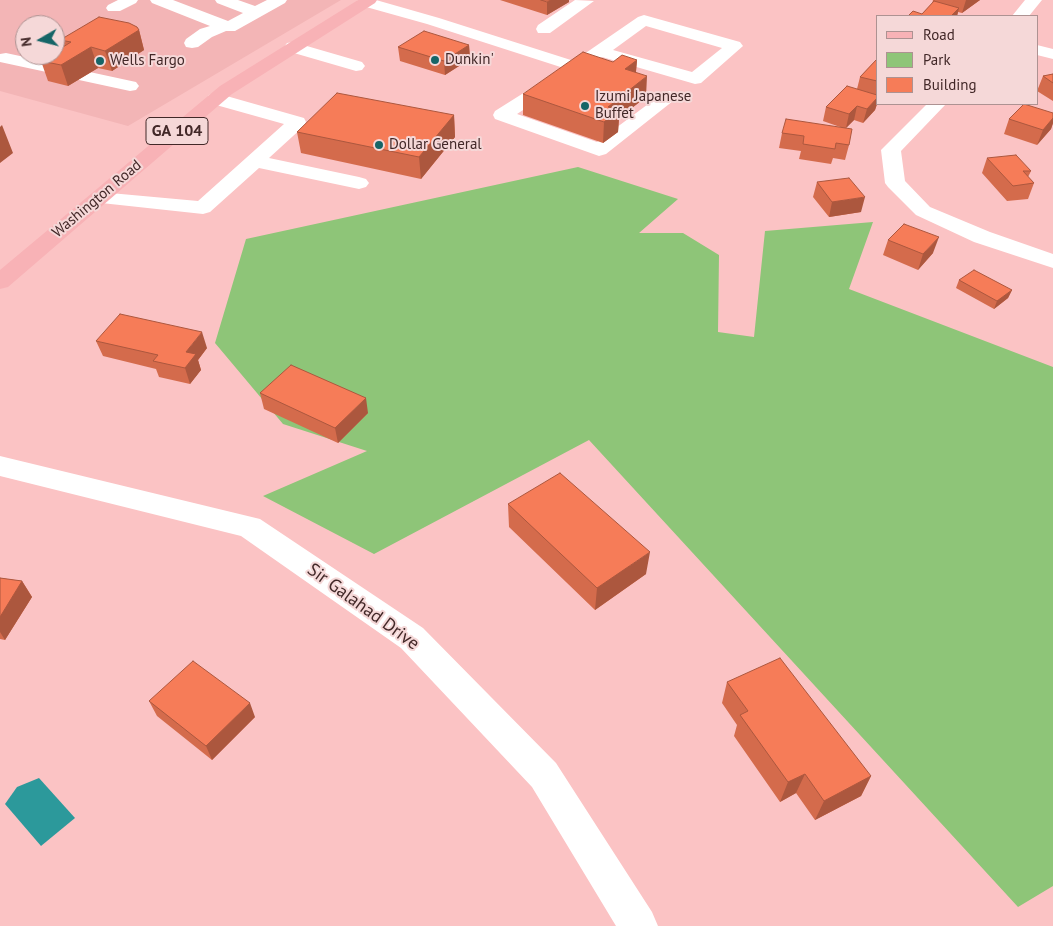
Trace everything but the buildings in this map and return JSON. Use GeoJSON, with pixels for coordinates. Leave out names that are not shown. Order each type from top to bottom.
{"type":"FeatureCollection","features":[{"type":"Feature","properties":{"kind":"main road","name":"Washington Road"},"geometry":{"type":"LineString","coordinates":[[0,282],[226,90],[367,1]]}},
{"type":"Feature","properties":{"kind":"street"},"geometry":{"type":"LineString","coordinates":[[114,8],[130,0]]}},
{"type":"Feature","properties":{"kind":"street"},"geometry":{"type":"LineString","coordinates":[[161,0],[229,27],[279,0]]}},
{"type":"Feature","properties":{"kind":"street"},"geometry":{"type":"LineString","coordinates":[[223,0],[256,12]]}},
{"type":"Feature","properties":{"kind":"street"},"geometry":{"type":"LineString","coordinates":[[572,0],[580,2],[544,29],[586,1],[583,0]]}},
{"type":"Feature","properties":{"kind":"street"},"geometry":{"type":"LineString","coordinates":[[1021,15],[1034,0]]}},
{"type":"Feature","properties":{"kind":"street"},"geometry":{"type":"LineString","coordinates":[[367,1],[600,75]]}},
{"type":"Feature","properties":{"kind":"street"},"geometry":{"type":"LineString","coordinates":[[644,20],[734,46],[695,79],[599,150],[502,115],[576,67],[644,20]]}},
{"type":"Feature","properties":{"kind":"street"},"geometry":{"type":"LineString","coordinates":[[192,43],[206,33],[224,26]]}},
{"type":"Feature","properties":{"kind":"street"},"geometry":{"type":"LineString","coordinates":[[293,47],[356,66]]}},
{"type":"Feature","properties":{"kind":"street"},"geometry":{"type":"LineString","coordinates":[[1038,50],[1053,54]]}},
{"type":"Feature","properties":{"kind":"street"},"geometry":{"type":"LineString","coordinates":[[599,51],[695,79]]}},
{"type":"Feature","properties":{"kind":"street"},"geometry":{"type":"LineString","coordinates":[[4,60],[127,88]]}},
{"type":"Feature","properties":{"kind":"street"},"geometry":{"type":"LineString","coordinates":[[646,90],[669,97]]}},
{"type":"Feature","properties":{"kind":"street"},"geometry":{"type":"LineString","coordinates":[[99,198],[203,208],[297,122],[216,99]]}},
{"type":"Feature","properties":{"kind":"street"},"geometry":{"type":"LineString","coordinates":[[936,105],[891,150],[895,183],[923,211],[982,237],[1053,261]]}},
{"type":"Feature","properties":{"kind":"street"},"geometry":{"type":"LineString","coordinates":[[254,161],[359,183]]}},
{"type":"Feature","properties":{"kind":"street","name":"Sir Galahad Drive"},"geometry":{"type":"LineString","coordinates":[[0,466],[250,527],[412,638],[544,776],[638,926]]}},
{"type":"Feature","properties":{"kind":"shaded area"},"geometry":{"type":"Polygon","coordinates":[[[0,0],[341,0],[128,126],[0,91],[0,0]]]}},
{"type":"Feature","properties":{"kind":"green space"},"geometry":{"type":"Polygon","coordinates":[[[578,167],[678,199],[639,233],[683,233],[719,255],[718,332],[754,337],[765,231],[873,222],[849,289],[1053,367],[1053,886],[1018,907],[589,440],[374,554],[263,496],[367,451],[283,424],[215,343],[246,239],[578,167]]]}},
{"type":"Feature","properties":{"kind":"water"},"geometry":{"type":"Polygon","coordinates":[[[39,778],[75,818],[41,846],[5,804],[17,787],[39,778]]]}},
{"type":"Feature","properties":{"kind":"place","name":"Dunkin'"},"geometry":{"type":"Point","coordinates":[435,60]}},
{"type":"Feature","properties":{"kind":"place","name":"Wells Fargo"},"geometry":{"type":"Point","coordinates":[100,61]}},
{"type":"Feature","properties":{"kind":"place","name":"Izumi Japanese Buffet"},"geometry":{"type":"Point","coordinates":[585,106]}},
{"type":"Feature","properties":{"kind":"place","name":"Dollar General"},"geometry":{"type":"Point","coordinates":[379,145]}}]}
